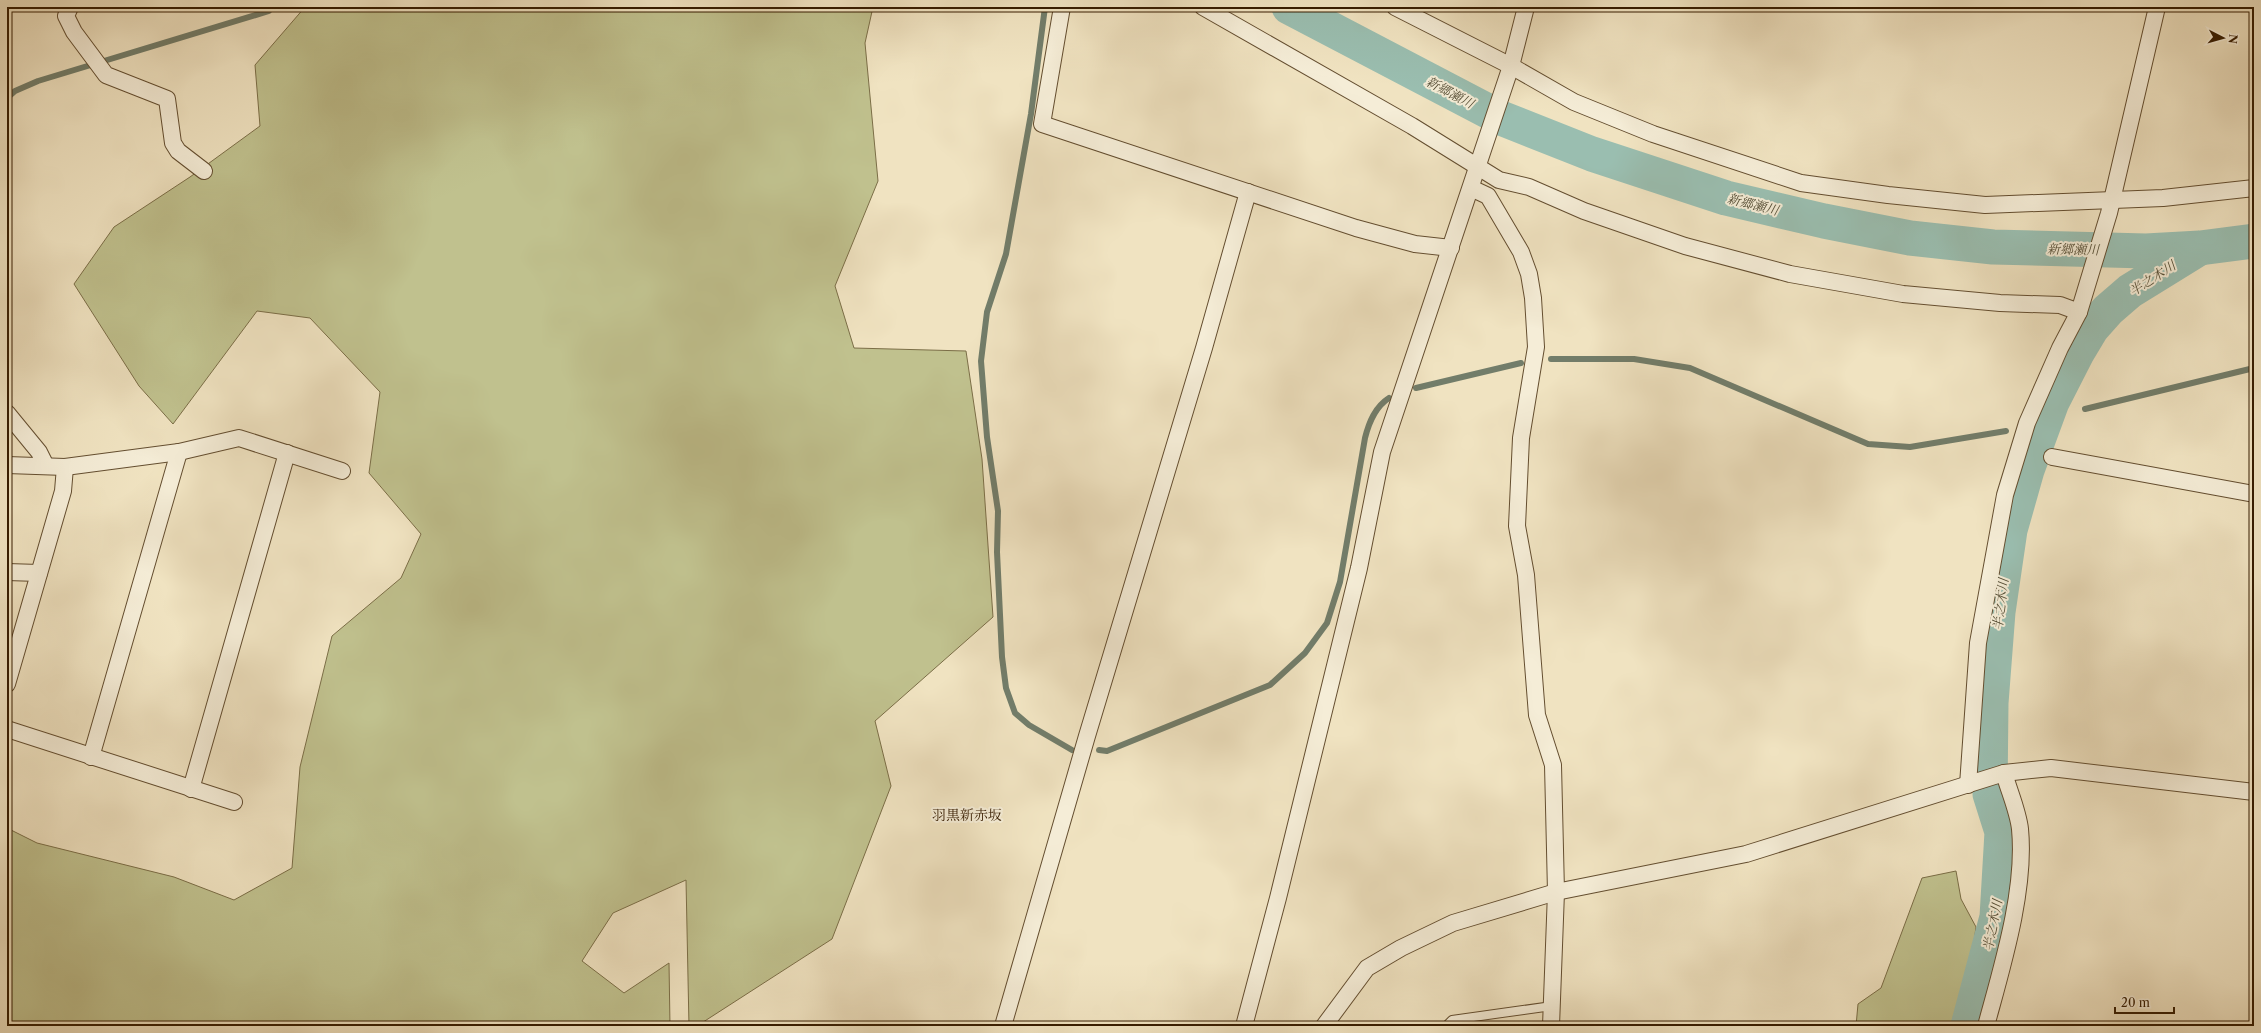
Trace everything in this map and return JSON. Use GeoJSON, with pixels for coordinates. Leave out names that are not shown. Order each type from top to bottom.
{"type":"FeatureCollection","features":[{"type":"Feature","properties":{"kind":"street"},"geometry":{"type":"LineString","coordinates":[[70,7],[66,16],[86,50],[106,75],[167,99],[174,144],[178,151],[204,171]]}},
{"type":"Feature","properties":{"kind":"street"},"geometry":{"type":"LineString","coordinates":[[1062,7],[1042,124],[1356,228],[1415,244],[1451,248]]}},
{"type":"Feature","properties":{"kind":"street"},"geometry":{"type":"LineString","coordinates":[[1203,7],[1479,164],[1499,180],[1529,188],[1584,211],[1678,244],[1790,274],[1903,294],[2000,303],[2081,307]]}},
{"type":"Feature","properties":{"kind":"street"},"geometry":{"type":"LineString","coordinates":[[1395,7],[1511,66],[1574,102],[1653,134],[1801,183],[1888,195],[1985,205],[2110,207],[2254,188]]}},
{"type":"Feature","properties":{"kind":"street"},"geometry":{"type":"LineString","coordinates":[[1244,1026],[1278,898],[1359,568],[1382,452],[1405,379],[1451,248],[1511,66],[1526,7]]}},
{"type":"Feature","properties":{"kind":"street"},"geometry":{"type":"LineString","coordinates":[[1968,784],[1978,643],[2005,495],[2027,423],[2060,348],[2081,307],[2118,178],[2157,7]]}},
{"type":"Feature","properties":{"kind":"street"},"geometry":{"type":"LineString","coordinates":[[1471,188],[1488,196],[1521,252],[1529,274],[1533,298],[1536,348],[1521,438],[1517,526],[1526,575],[1537,715],[1553,765],[1556,892],[1551,1026]]}},
{"type":"Feature","properties":{"kind":"street"},"geometry":{"type":"LineString","coordinates":[[1003,1026],[1248,192]]}},
{"type":"Feature","properties":{"kind":"street"},"geometry":{"type":"LineString","coordinates":[[7,413],[39,452],[46,466]]}},
{"type":"Feature","properties":{"kind":"street"},"geometry":{"type":"LineString","coordinates":[[7,465],[65,466],[179,452],[239,438],[342,471]]}},
{"type":"Feature","properties":{"kind":"street"},"geometry":{"type":"LineString","coordinates":[[91,757],[179,452]]}},
{"type":"Feature","properties":{"kind":"street"},"geometry":{"type":"LineString","coordinates":[[191,788],[287,453]]}},
{"type":"Feature","properties":{"kind":"street"},"geometry":{"type":"LineString","coordinates":[[2052,457],[2254,494]]}},
{"type":"Feature","properties":{"kind":"street"},"geometry":{"type":"LineString","coordinates":[[7,684],[62,491],[65,466]]}},
{"type":"Feature","properties":{"kind":"street"},"geometry":{"type":"LineString","coordinates":[[7,572],[39,573]]}},
{"type":"Feature","properties":{"kind":"street"},"geometry":{"type":"LineString","coordinates":[[7,729],[234,802]]}},
{"type":"Feature","properties":{"kind":"street"},"geometry":{"type":"LineString","coordinates":[[1324,1026],[1367,968],[1401,948],[1453,923],[1556,892],[1746,854],[2004,773],[2051,768],[2254,792]]}},
{"type":"Feature","properties":{"kind":"street"},"geometry":{"type":"LineString","coordinates":[[1986,1026],[2004,955],[2020,876],[2020,828],[2004,773]]}},
{"type":"Feature","properties":{"kind":"lane"},"geometry":{"type":"LineString","coordinates":[[1446,1026],[1452,1020],[1552,1006]]}},
{"type":"Feature","properties":{"kind":"green space"},"geometry":{"type":"Polygon","coordinates":[[[305,7],[873,7],[865,43],[878,181],[835,286],[854,348],[966,351],[982,459],[993,617],[875,721],[891,786],[832,939],[697,1026],[689,1026],[686,880],[613,913],[582,961],[624,993],[669,963],[670,1026],[7,1026],[7,828],[37,843],[174,877],[234,900],[292,868],[300,767],[332,636],[401,578],[421,534],[369,473],[380,392],[310,318],[257,311],[173,424],[139,386],[74,284],[114,227],[190,177],[260,126],[255,65],[305,7]]]}},
{"type":"Feature","properties":{"kind":"green space"},"geometry":{"type":"Polygon","coordinates":[[[1956,871],[1961,899],[1976,927],[1970,972],[1956,1026],[1856,1026],[1858,1004],[1881,988],[1922,878],[1956,871]]]}},
{"type":"Feature","properties":{"kind":"waterway"},"geometry":{"type":"LineString","coordinates":[[7,98],[15,91],[38,81],[269,11],[270,7]]}},
{"type":"Feature","properties":{"kind":"waterway"},"geometry":{"type":"LineString","coordinates":[[1045,7],[1031,114],[1006,254],[987,312],[981,361],[987,437],[998,511],[997,552],[1002,657],[1006,688],[1015,713],[1029,725],[1072,750]]}},
{"type":"Feature","properties":{"kind":"waterway","name":"新郷瀬川"},"geometry":{"type":"LineString","coordinates":[[1289,7],[1501,118],[1592,154],[1726,198],[1824,221],[1910,238],[1993,247],[2146,251],[2200,248],[2254,241]]}},
{"type":"Feature","properties":{"kind":"waterway","name":"半之木川"},"geometry":{"type":"LineString","coordinates":[[1968,1026],[1997,917],[2002,832],[1990,794],[1991,703],[1998,612],[2010,530],[2027,470],[2052,402],[2077,353],[2092,328],[2108,310],[2130,291],[2198,249]]}},
{"type":"Feature","properties":{"kind":"waterway"},"geometry":{"type":"LineString","coordinates":[[1551,359],[1634,359],[1690,368],[1868,444],[1910,447],[2006,431]]}},
{"type":"Feature","properties":{"kind":"waterway"},"geometry":{"type":"LineString","coordinates":[[1416,388],[1521,363]]}},
{"type":"Feature","properties":{"kind":"waterway"},"geometry":{"type":"LineString","coordinates":[[2085,409],[2254,368]]}},
{"type":"Feature","properties":{"kind":"waterway"},"geometry":{"type":"LineString","coordinates":[[1099,750],[1107,751],[1270,685],[1305,653],[1327,623],[1340,582],[1365,438],[1376,410],[1389,398]]}},
{"type":"Feature","properties":{"kind":"district","name":"羽黒新赤坂"},"geometry":{"type":"Point","coordinates":[967,815]}}]}
